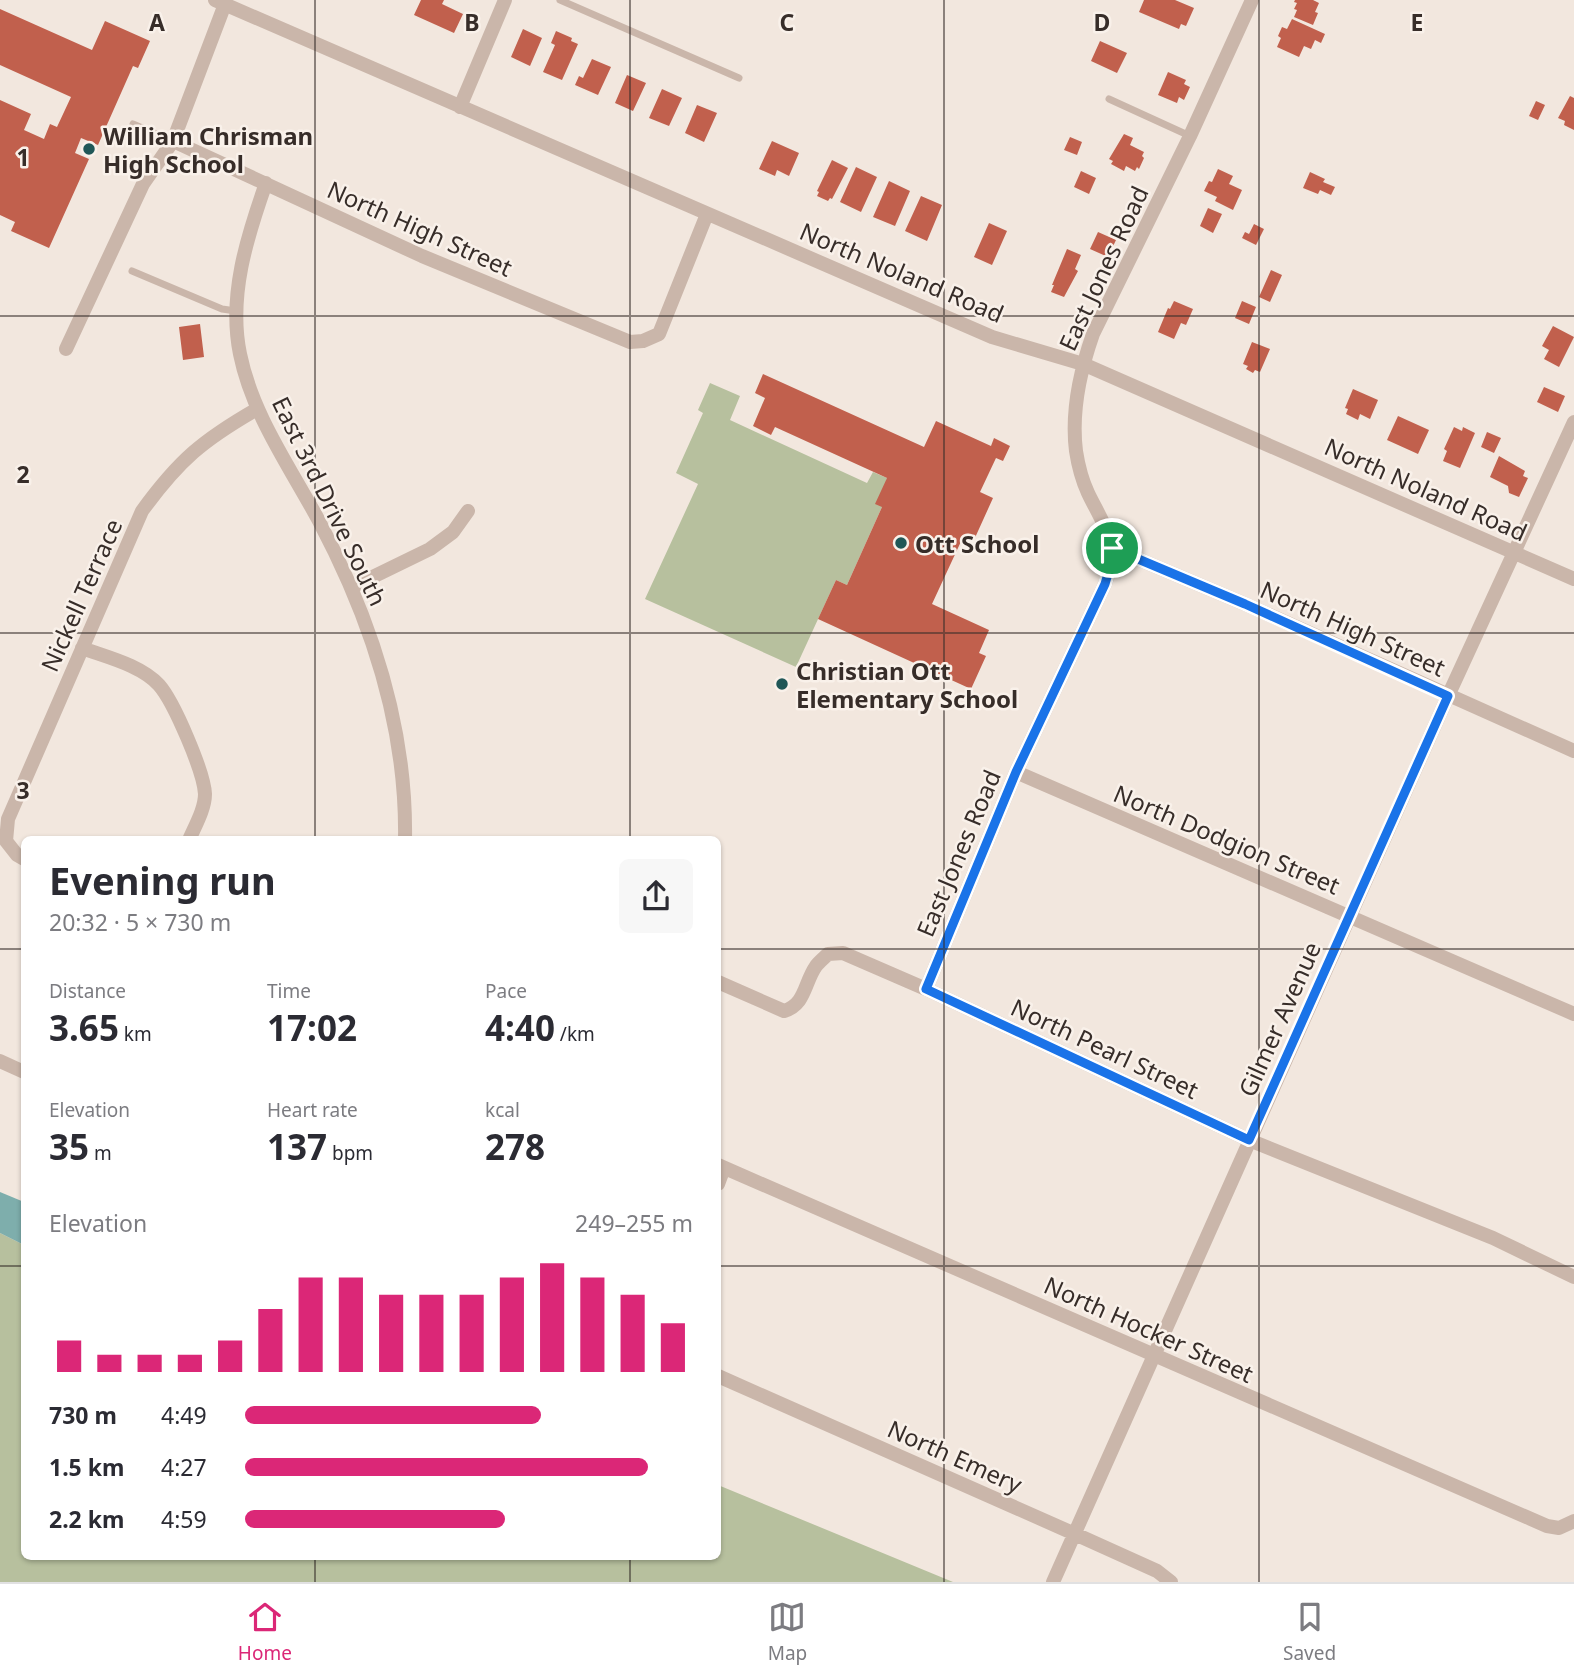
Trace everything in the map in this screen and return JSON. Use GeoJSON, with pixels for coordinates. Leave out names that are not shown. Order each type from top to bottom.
{"type":"FeatureCollection","features":[{"type":"Feature","properties":{"kind":"street"},"geometry":{"type":"LineString","coordinates":[[460,107],[505,0]]}},
{"type":"Feature","properties":{"kind":"street","name":"East Jones Road"},"geometry":{"type":"LineString","coordinates":[[926,989],[1016,772],[1105,584],[1111,563],[1112,548],[1107,531],[1086,490],[1076,451],[1074,412],[1083,364],[1093,334],[1252,0]]}},
{"type":"Feature","properties":{"kind":"street"},"geometry":{"type":"LineString","coordinates":[[66,349],[143,184],[173,141],[220,2]]}},
{"type":"Feature","properties":{"kind":"street","name":"North Noland Road"},"geometry":{"type":"LineString","coordinates":[[220,2],[992,337],[1083,364],[1574,579]]}},
{"type":"Feature","properties":{"kind":"street","name":"North High Street"},"geometry":{"type":"LineString","coordinates":[[173,141],[422,256],[630,342],[643,341],[659,334],[707,214]]}},
{"type":"Feature","properties":{"kind":"street","name":"East 3rd Drive South"},"geometry":{"type":"LineString","coordinates":[[266,183],[247,237],[237,312],[240,354],[257,409],[320,522],[352,587],[393,711],[405,836]]}},
{"type":"Feature","properties":{"kind":"street","name":"Nickell Terrace"},"geometry":{"type":"LineString","coordinates":[[3,842],[8,819],[142,511],[168,476],[192,452],[257,409]]}},
{"type":"Feature","properties":{"kind":"street","name":"Gilmer Avenue"},"geometry":{"type":"LineString","coordinates":[[1054,1582],[1349,916],[1574,422]]}},
{"type":"Feature","properties":{"kind":"street"},"geometry":{"type":"LineString","coordinates":[[352,587],[430,549],[453,532],[468,511]]}},
{"type":"Feature","properties":{"kind":"street","name":"North High Street"},"geometry":{"type":"LineString","coordinates":[[1112,548],[1245,604],[1574,751]]}},
{"type":"Feature","properties":{"kind":"street"},"geometry":{"type":"LineString","coordinates":[[82,648],[142,673],[159,685],[172,706],[188,741],[205,797],[190,836]]}},
{"type":"Feature","properties":{"kind":"street","name":"North Dodgion Street"},"geometry":{"type":"LineString","coordinates":[[1016,772],[1574,1014]]}},
{"type":"Feature","properties":{"kind":"street"},"geometry":{"type":"LineString","coordinates":[[3,842],[21,857]]}},
{"type":"Feature","properties":{"kind":"street","name":"North Pearl Street"},"geometry":{"type":"LineString","coordinates":[[721,983],[784,1011],[794,1008],[816,967],[828,954],[843,953],[1249,1140],[1493,1238],[1574,1277]]}},
{"type":"Feature","properties":{"kind":"street"},"geometry":{"type":"LineString","coordinates":[[0,1061],[21,1071]]}},
{"type":"Feature","properties":{"kind":"street","name":"North Hocker Street"},"geometry":{"type":"LineString","coordinates":[[721,1166],[1547,1527],[1569,1524]]}},
{"type":"Feature","properties":{"kind":"street","name":"North Emery"},"geometry":{"type":"LineString","coordinates":[[721,1377],[1157,1571],[1171,1582]]}},
{"type":"Feature","properties":{"kind":"lane"},"geometry":{"type":"LineString","coordinates":[[560,0],[739,78]]}},
{"type":"Feature","properties":{"kind":"lane"},"geometry":{"type":"LineString","coordinates":[[1109,99],[1189,136]]}},
{"type":"Feature","properties":{"kind":"lane"},"geometry":{"type":"LineString","coordinates":[[133,124],[173,141]]}},
{"type":"Feature","properties":{"kind":"lane"},"geometry":{"type":"LineString","coordinates":[[132,271],[222,309],[237,312]]}},
{"type":"Feature","properties":{"kind":"green space"},"geometry":{"type":"Polygon","coordinates":[[[710,383],[740,396],[730,420],[867,483],[873,472],[887,478],[882,507],[847,585],[836,580],[796,667],[645,599],[698,484],[676,473],[703,413],[698,410],[710,383]]]}},
{"type":"Feature","properties":{"kind":"green space"},"geometry":{"type":"Polygon","coordinates":[[[0,1233],[21,1244],[21,1560],[721,1560],[721,1486],[953,1582],[0,1582],[0,1233]]]}},
{"type":"Feature","properties":{"kind":"water"},"geometry":{"type":"Polygon","coordinates":[[[0,1192],[21,1201],[21,1244],[0,1233],[0,1192]]]}},
{"type":"Feature","properties":{"kind":"building"},"geometry":{"type":"Polygon","coordinates":[[[421,0],[444,0],[442,4],[463,14],[454,33],[414,15],[421,0]]]}},
{"type":"Feature","properties":{"kind":"building"},"geometry":{"type":"Polygon","coordinates":[[[1144,0],[1175,0],[1194,8],[1186,26],[1181,24],[1179,29],[1139,12],[1144,0]]]}},
{"type":"Feature","properties":{"kind":"building"},"geometry":{"type":"Polygon","coordinates":[[[1295,0],[1313,0],[1319,3],[1313,25],[1294,17],[1297,10],[1294,9],[1297,3],[1295,0]]]}},
{"type":"Feature","properties":{"kind":"building","name":"William Chrisman High School"},"geometry":{"type":"Polygon","coordinates":[[[0,9],[92,50],[105,21],[150,41],[138,68],[133,66],[98,145],[81,138],[75,153],[89,159],[49,248],[11,231],[15,222],[0,215],[0,100],[31,114],[24,130],[44,139],[50,124],[57,127],[71,97],[0,65],[0,9]]]}},
{"type":"Feature","properties":{"kind":"building"},"geometry":{"type":"Polygon","coordinates":[[[1292,19],[1325,34],[1321,43],[1315,40],[1311,49],[1304,46],[1299,57],[1277,47],[1282,27],[1287,29],[1292,19]]]}},
{"type":"Feature","properties":{"kind":"building"},"geometry":{"type":"Polygon","coordinates":[[[523,29],[542,38],[530,66],[511,57],[523,29]]]}},
{"type":"Feature","properties":{"kind":"building"},"geometry":{"type":"Polygon","coordinates":[[[556,31],[572,38],[571,41],[578,44],[562,80],[543,72],[555,45],[551,43],[556,31]]]}},
{"type":"Feature","properties":{"kind":"building"},"geometry":{"type":"Polygon","coordinates":[[[1100,41],[1127,53],[1117,73],[1091,61],[1100,41]]]}},
{"type":"Feature","properties":{"kind":"building"},"geometry":{"type":"Polygon","coordinates":[[[592,59],[611,67],[598,95],[575,85],[579,76],[583,78],[592,59]]]}},
{"type":"Feature","properties":{"kind":"building"},"geometry":{"type":"Polygon","coordinates":[[[1168,72],[1186,80],[1184,84],[1190,87],[1184,100],[1179,97],[1177,103],[1158,95],[1168,72]]]}},
{"type":"Feature","properties":{"kind":"building"},"geometry":{"type":"Polygon","coordinates":[[[627,75],[646,83],[633,111],[615,103],[627,75]]]}},
{"type":"Feature","properties":{"kind":"building"},"geometry":{"type":"Polygon","coordinates":[[[662,89],[682,98],[669,126],[649,118],[662,89]]]}},
{"type":"Feature","properties":{"kind":"building"},"geometry":{"type":"Polygon","coordinates":[[[1570,96],[1574,98],[1574,130],[1558,118],[1570,96]]]}},
{"type":"Feature","properties":{"kind":"building"},"geometry":{"type":"Polygon","coordinates":[[[1536,101],[1545,105],[1538,120],[1529,116],[1536,101]]]}},
{"type":"Feature","properties":{"kind":"building"},"geometry":{"type":"Polygon","coordinates":[[[697,105],[717,113],[704,142],[685,133],[697,105]]]}},
{"type":"Feature","properties":{"kind":"building"},"geometry":{"type":"Polygon","coordinates":[[[1124,134],[1133,138],[1130,145],[1144,152],[1139,169],[1137,167],[1135,171],[1126,166],[1124,171],[1111,164],[1113,161],[1109,159],[1124,134]]]}},
{"type":"Feature","properties":{"kind":"building"},"geometry":{"type":"Polygon","coordinates":[[[1070,137],[1082,142],[1077,155],[1064,150],[1070,137]]]}},
{"type":"Feature","properties":{"kind":"building"},"geometry":{"type":"Polygon","coordinates":[[[772,141],[799,153],[789,176],[777,170],[775,176],[759,169],[772,141]]]}},
{"type":"Feature","properties":{"kind":"building"},"geometry":{"type":"Polygon","coordinates":[[[832,160],[848,168],[832,199],[828,201],[817,196],[817,191],[832,160]]]}},
{"type":"Feature","properties":{"kind":"building"},"geometry":{"type":"Polygon","coordinates":[[[856,167],[877,177],[861,212],[840,202],[856,167]]]}},
{"type":"Feature","properties":{"kind":"building"},"geometry":{"type":"Polygon","coordinates":[[[1218,169],[1233,176],[1229,184],[1242,190],[1233,210],[1215,201],[1217,197],[1204,191],[1218,169]]]}},
{"type":"Feature","properties":{"kind":"building"},"geometry":{"type":"Polygon","coordinates":[[[1081,171],[1096,178],[1089,194],[1074,187],[1081,171]]]}},
{"type":"Feature","properties":{"kind":"building"},"geometry":{"type":"Polygon","coordinates":[[[1310,172],[1335,187],[1331,195],[1320,190],[1318,194],[1303,188],[1310,172]]]}},
{"type":"Feature","properties":{"kind":"building"},"geometry":{"type":"Polygon","coordinates":[[[889,181],[910,191],[895,226],[873,217],[889,181]]]}},
{"type":"Feature","properties":{"kind":"building"},"geometry":{"type":"Polygon","coordinates":[[[921,196],[942,205],[927,241],[905,231],[921,196]]]}},
{"type":"Feature","properties":{"kind":"building"},"geometry":{"type":"Polygon","coordinates":[[[1208,208],[1222,214],[1213,233],[1200,226],[1208,208]]]}},
{"type":"Feature","properties":{"kind":"building"},"geometry":{"type":"Polygon","coordinates":[[[989,223],[1007,231],[992,265],[974,257],[989,223]]]}},
{"type":"Feature","properties":{"kind":"building"},"geometry":{"type":"Polygon","coordinates":[[[1254,224],[1264,229],[1256,245],[1242,238],[1245,232],[1249,234],[1254,224]]]}},
{"type":"Feature","properties":{"kind":"building"},"geometry":{"type":"Polygon","coordinates":[[[1098,232],[1116,240],[1108,257],[1090,249],[1098,232]]]}},
{"type":"Feature","properties":{"kind":"building"},"geometry":{"type":"Polygon","coordinates":[[[1067,249],[1081,255],[1075,269],[1078,271],[1064,297],[1051,292],[1067,249]]]}},
{"type":"Feature","properties":{"kind":"building"},"geometry":{"type":"Polygon","coordinates":[[[1271,270],[1282,275],[1270,302],[1259,297],[1271,270]]]}},
{"type":"Feature","properties":{"kind":"building"},"geometry":{"type":"Polygon","coordinates":[[[1174,301],[1193,309],[1186,325],[1181,323],[1174,339],[1158,332],[1168,308],[1170,309],[1174,301]]]}},
{"type":"Feature","properties":{"kind":"building"},"geometry":{"type":"Polygon","coordinates":[[[1242,301],[1256,307],[1249,324],[1235,318],[1242,301]]]}},
{"type":"Feature","properties":{"kind":"building"},"geometry":{"type":"Polygon","coordinates":[[[200,324],[204,357],[183,360],[179,327],[200,324]]]}},
{"type":"Feature","properties":{"kind":"building"},"geometry":{"type":"Polygon","coordinates":[[[1553,326],[1574,337],[1559,367],[1544,359],[1549,350],[1542,346],[1553,326]]]}},
{"type":"Feature","properties":{"kind":"building"},"geometry":{"type":"Polygon","coordinates":[[[1252,342],[1270,349],[1260,372],[1255,370],[1253,373],[1243,364],[1252,342]]]}},
{"type":"Feature","properties":{"kind":"building","name":"Christian Ott Elementary School"},"geometry":{"type":"Polygon","coordinates":[[[763,374],[924,447],[936,421],[991,446],[994,438],[1010,446],[1003,461],[996,458],[980,492],[993,498],[974,540],[964,535],[932,604],[989,630],[979,653],[986,656],[971,689],[818,619],[836,580],[847,585],[882,507],[875,504],[887,478],[775,427],[771,435],[753,426],[765,398],[755,393],[763,374]]]}},
{"type":"Feature","properties":{"kind":"building"},"geometry":{"type":"Polygon","coordinates":[[[1544,387],[1565,396],[1558,412],[1537,402],[1544,387]]]}},
{"type":"Feature","properties":{"kind":"building"},"geometry":{"type":"Polygon","coordinates":[[[1353,389],[1378,400],[1370,419],[1360,414],[1358,420],[1346,414],[1348,409],[1345,408],[1353,389]]]}},
{"type":"Feature","properties":{"kind":"building"},"geometry":{"type":"Polygon","coordinates":[[[1398,416],[1429,430],[1418,454],[1387,440],[1398,416]]]}},
{"type":"Feature","properties":{"kind":"building"},"geometry":{"type":"Polygon","coordinates":[[[1454,427],[1462,431],[1463,427],[1475,433],[1460,468],[1443,461],[1447,451],[1444,449],[1454,427]]]}},
{"type":"Feature","properties":{"kind":"building"},"geometry":{"type":"Polygon","coordinates":[[[1487,432],[1501,438],[1494,453],[1481,447],[1487,432]]]}},
{"type":"Feature","properties":{"kind":"building"},"geometry":{"type":"Polygon","coordinates":[[[1499,456],[1525,471],[1523,476],[1528,478],[1519,497],[1509,493],[1508,486],[1490,477],[1499,456]]]}},
{"type":"Feature","properties":{"kind":"place","name":"William Chrisman High School"},"geometry":{"type":"Point","coordinates":[89,149]}},
{"type":"Feature","properties":{"kind":"place","name":"Ott School"},"geometry":{"type":"Point","coordinates":[901,543]}},
{"type":"Feature","properties":{"kind":"place","name":"Christian Ott Elementary School"},"geometry":{"type":"Point","coordinates":[782,684]}},
{"type":"Feature","properties":{"kind":"route"},"geometry":{"type":"LineString","coordinates":[[1112,548],[1245,604],[1448,696],[1249,1140],[926,989],[1016,772],[1105,584],[1112,548]]}}]}
